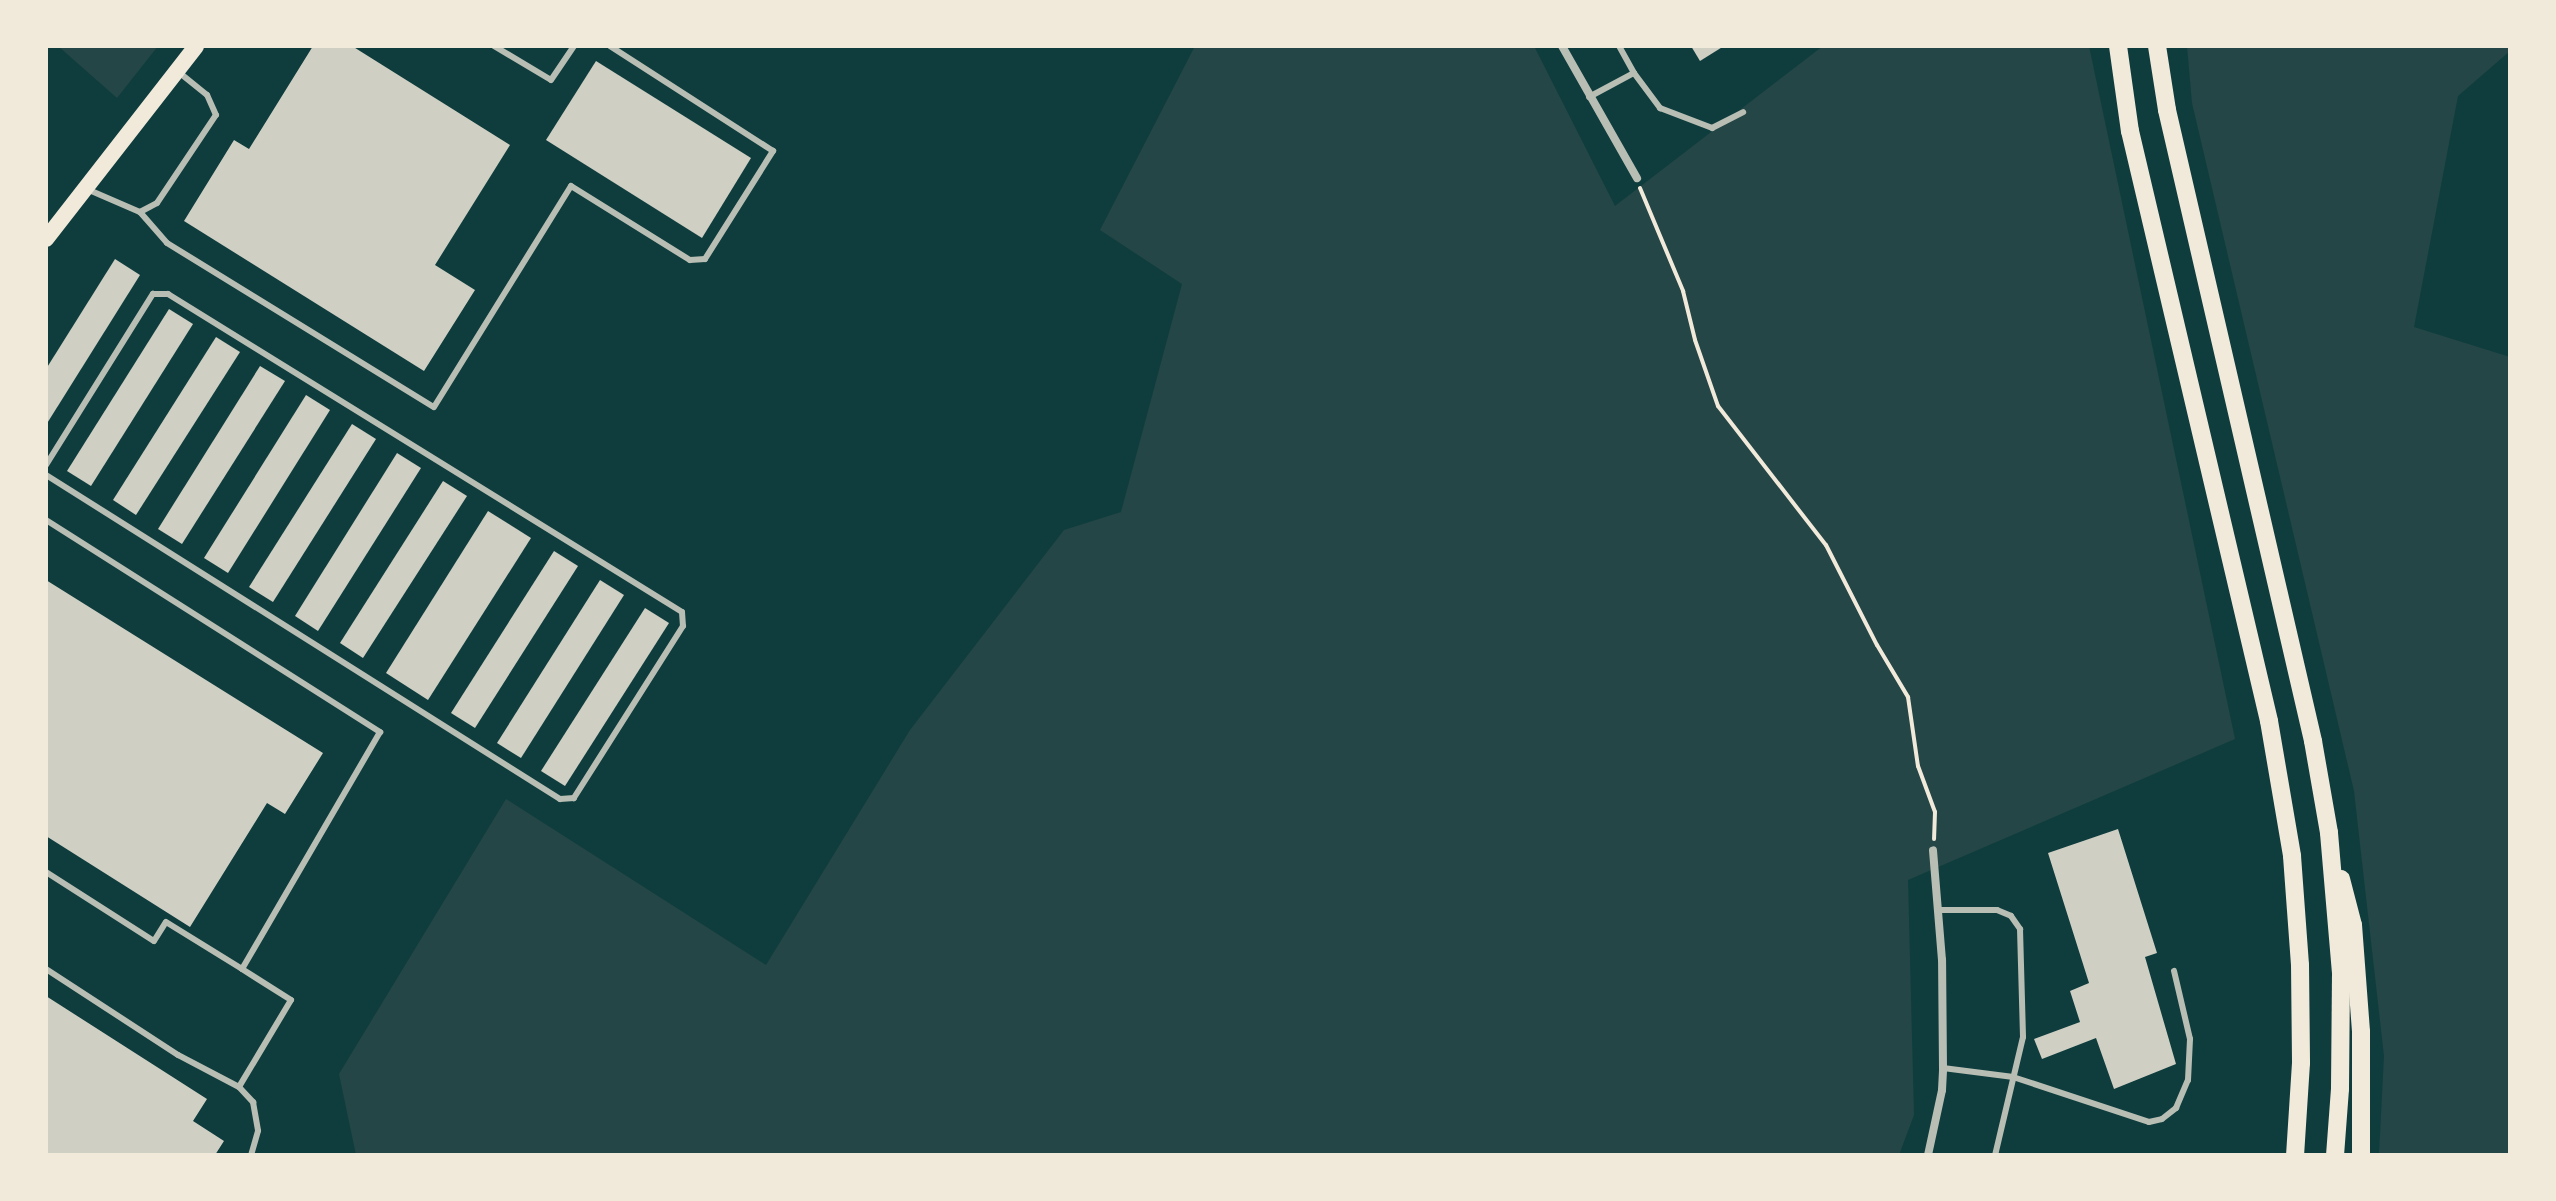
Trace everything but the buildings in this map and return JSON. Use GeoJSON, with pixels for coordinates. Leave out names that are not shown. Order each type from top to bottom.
{"type":"FeatureCollection","features":[{"type":"Feature","properties":{"kind":"main road"},"geometry":{"type":"LineString","coordinates":[[2118,46],[2130,131],[2269,721],[2292,856],[2300,965],[2295,1155]]}},
{"type":"Feature","properties":{"kind":"main road"},"geometry":{"type":"LineString","coordinates":[[2157,46],[2167,110],[2313,741],[2329,833],[2353,925],[2361,1032],[2361,1155]]}},
{"type":"Feature","properties":{"kind":"main road"},"geometry":{"type":"LineString","coordinates":[[46,239],[192,51]]}},
{"type":"Feature","properties":{"kind":"main road"},"geometry":{"type":"LineString","coordinates":[[2329,833],[2341,973],[2340,1089],[2335,1155]]}},
{"type":"Feature","properties":{"kind":"main road"},"geometry":{"type":"LineString","coordinates":[[2288,1155],[2298,1120]]}},
{"type":"Feature","properties":{"kind":"street"},"geometry":{"type":"LineString","coordinates":[[1562,46],[1637,178]]}},
{"type":"Feature","properties":{"kind":"street"},"geometry":{"type":"LineString","coordinates":[[1928,1155],[1942,1090],[1943,1068],[1944,1006],[1933,850]]}},
{"type":"Feature","properties":{"kind":"lane"},"geometry":{"type":"LineString","coordinates":[[494,46],[551,80],[574,46]]}},
{"type":"Feature","properties":{"kind":"lane"},"geometry":{"type":"LineString","coordinates":[[86,188],[140,212],[167,243],[434,407],[571,186],[690,260],[705,259],[773,151],[610,46]]}},
{"type":"Feature","properties":{"kind":"lane"},"geometry":{"type":"LineString","coordinates":[[1619,46],[1660,108],[1712,128],[1743,112]]}},
{"type":"Feature","properties":{"kind":"lane"},"geometry":{"type":"LineString","coordinates":[[140,212],[157,203],[216,115],[207,95],[177,71]]}},
{"type":"Feature","properties":{"kind":"lane"},"geometry":{"type":"LineString","coordinates":[[1589,97],[1634,73]]}},
{"type":"Feature","properties":{"kind":"lane"},"geometry":{"type":"LineString","coordinates":[[46,465],[153,294],[168,294],[682,612],[683,626],[574,798],[560,799],[46,475]]}},
{"type":"Feature","properties":{"kind":"lane"},"geometry":{"type":"LineString","coordinates":[[46,520],[380,732],[242,969]]}},
{"type":"Feature","properties":{"kind":"lane"},"geometry":{"type":"LineString","coordinates":[[46,872],[154,941],[166,922],[291,1000],[239,1087]]}},
{"type":"Feature","properties":{"kind":"lane"},"geometry":{"type":"LineString","coordinates":[[1938,910],[1997,910],[2011,916],[2020,929],[2023,1037],[1995,1155]]}},
{"type":"Feature","properties":{"kind":"lane"},"geometry":{"type":"LineString","coordinates":[[46,969],[178,1055],[239,1087],[253,1102],[258,1131],[251,1155]]}},
{"type":"Feature","properties":{"kind":"lane"},"geometry":{"type":"LineString","coordinates":[[1943,1068],[2013,1077],[2149,1122],[2162,1119],[2176,1108],[2188,1080],[2190,1039],[2174,971]]}},
{"type":"Feature","properties":{"kind":"path"},"geometry":{"type":"LineString","coordinates":[[1637,178],[1683,291],[1695,340],[1718,406],[1826,545],[1877,645],[1908,697],[1918,766],[1935,812],[1933,850]]}},
{"type":"Feature","properties":{"kind":"shaded area"},"geometry":{"type":"Polygon","coordinates":[[[58,46],[158,46],[117,98],[58,46]]]}},
{"type":"Feature","properties":{"kind":"shaded area"},"geometry":{"type":"Polygon","coordinates":[[[1195,46],[1534,46],[1615,206],[1823,46],[2089,46],[2235,739],[1908,880],[1914,1115],[1899,1155],[356,1155],[339,1074],[506,799],[766,965],[910,730],[1064,530],[1121,512],[1182,284],[1100,230],[1195,46]]]}},
{"type":"Feature","properties":{"kind":"shaded area"},"geometry":{"type":"Polygon","coordinates":[[[2187,46],[2510,46],[2510,51],[2458,96],[2414,327],[2510,357],[2509,1155],[2379,1155],[2384,1056],[2354,791],[2192,103],[2187,46]]]}}]}
